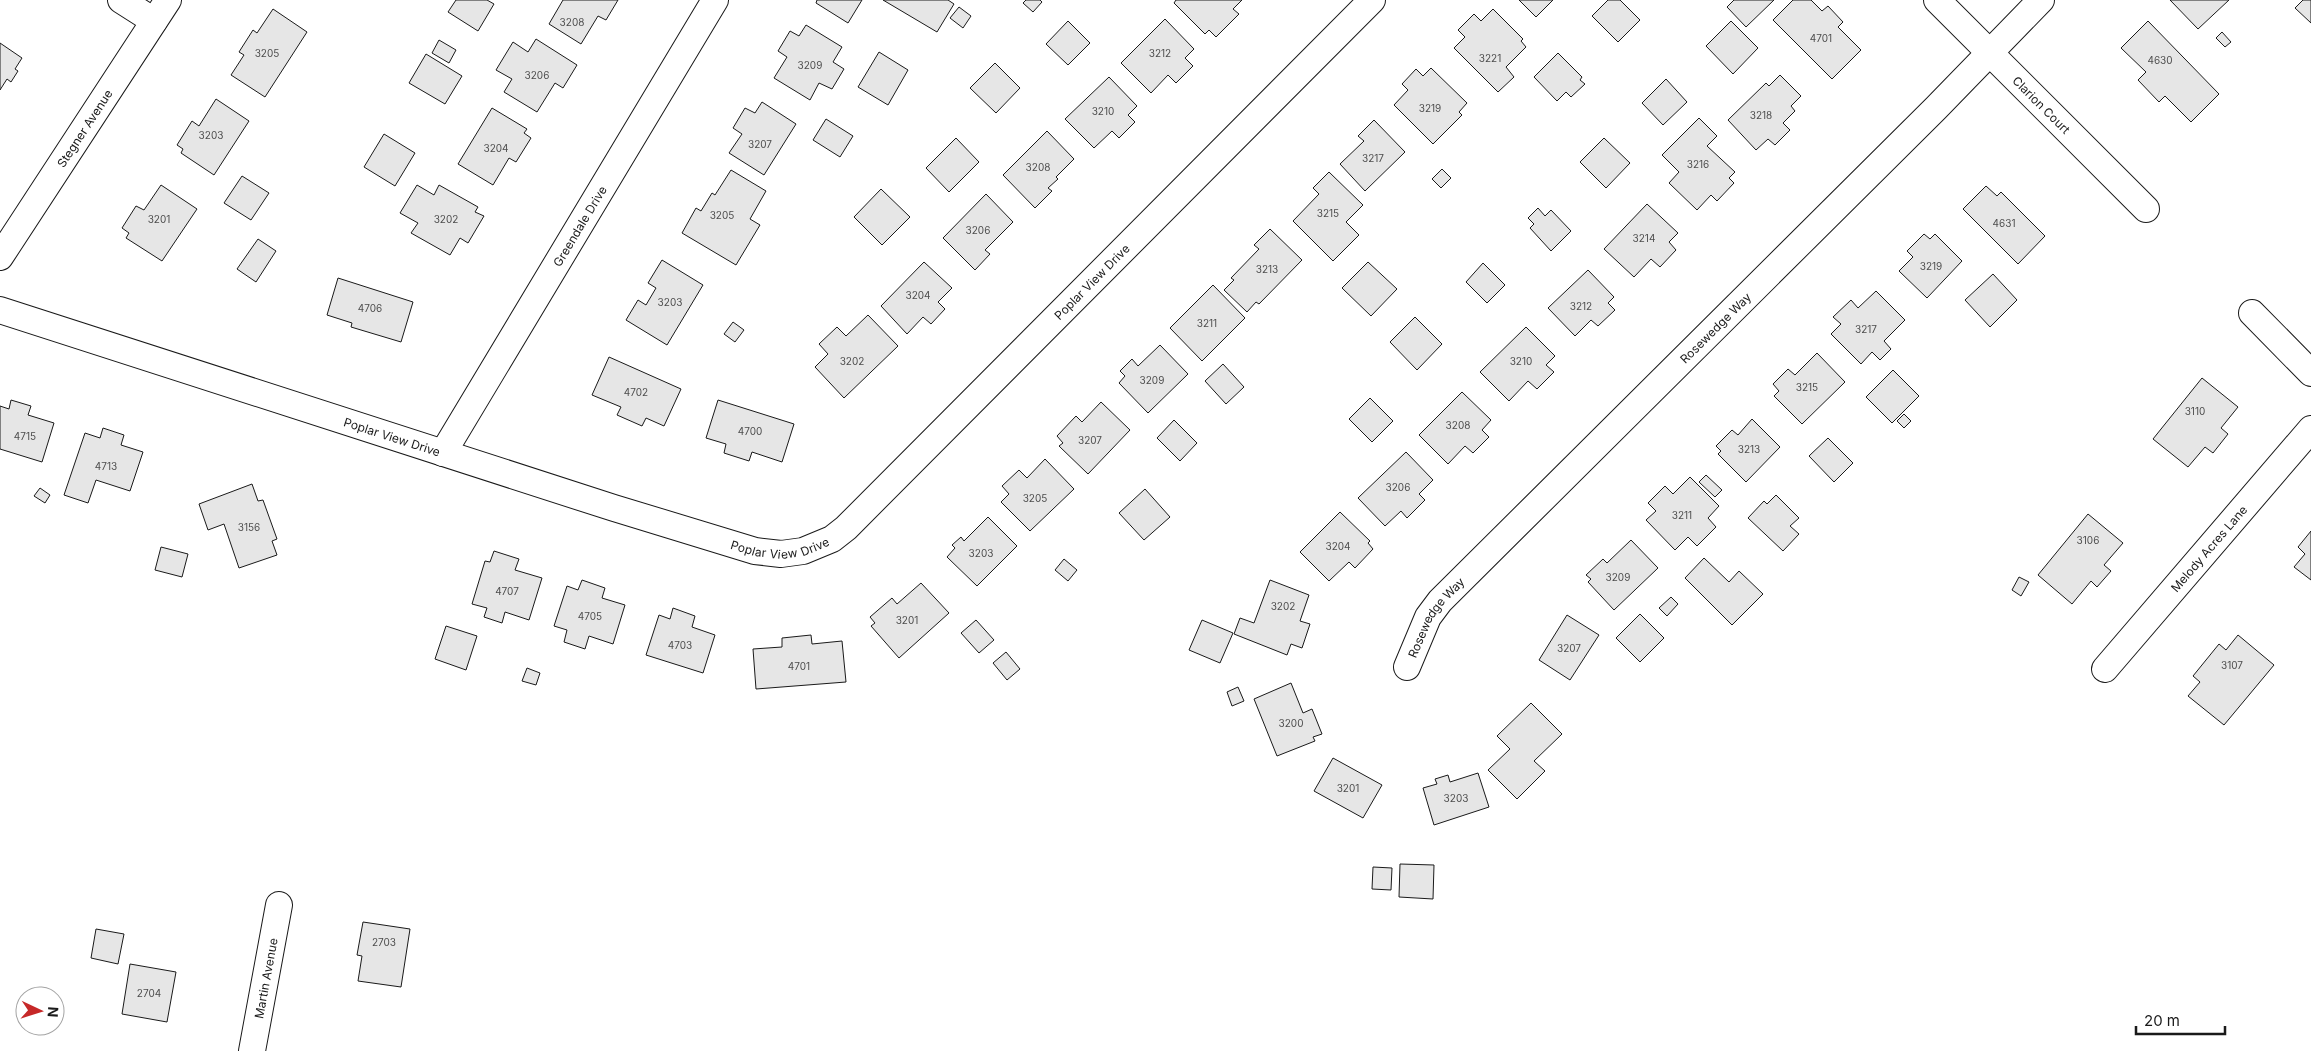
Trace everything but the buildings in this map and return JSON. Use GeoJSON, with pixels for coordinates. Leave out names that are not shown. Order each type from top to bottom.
{"type":"FeatureCollection","features":[{"type":"Feature","properties":{"kind":"street"},"geometry":{"type":"LineString","coordinates":[[121,0],[161,11]]}},
{"type":"Feature","properties":{"kind":"street","name":"Greendale Drive"},"geometry":{"type":"LineString","coordinates":[[443,453],[715,0]]}},
{"type":"Feature","properties":{"kind":"street","name":"Poplar View Drive"},"geometry":{"type":"LineString","coordinates":[[0,310],[443,453],[755,551],[780,554],[803,551],[820,546],[846,528],[1372,0]]}},
{"type":"Feature","properties":{"kind":"street","name":"Clarion Court"},"geometry":{"type":"LineString","coordinates":[[1936,0],[2146,209]]}},
{"type":"Feature","properties":{"kind":"street","name":"Rosewedge Way"},"geometry":{"type":"LineString","coordinates":[[1407,667],[1428,617],[1440,600],[2041,0]]}},
{"type":"Feature","properties":{"kind":"street","name":"Stegner Avenue"},"geometry":{"type":"LineString","coordinates":[[0,258],[161,11]]}},
{"type":"Feature","properties":{"kind":"street"},"geometry":{"type":"LineString","coordinates":[[2252,313],[2311,372]]}},
{"type":"Feature","properties":{"kind":"street","name":"Melody Acres Lane"},"geometry":{"type":"LineString","coordinates":[[2105,669],[2311,429]]}},
{"type":"Feature","properties":{"kind":"street","name":"Martin Avenue"},"geometry":{"type":"LineString","coordinates":[[252,1051],[279,905]]}}]}
